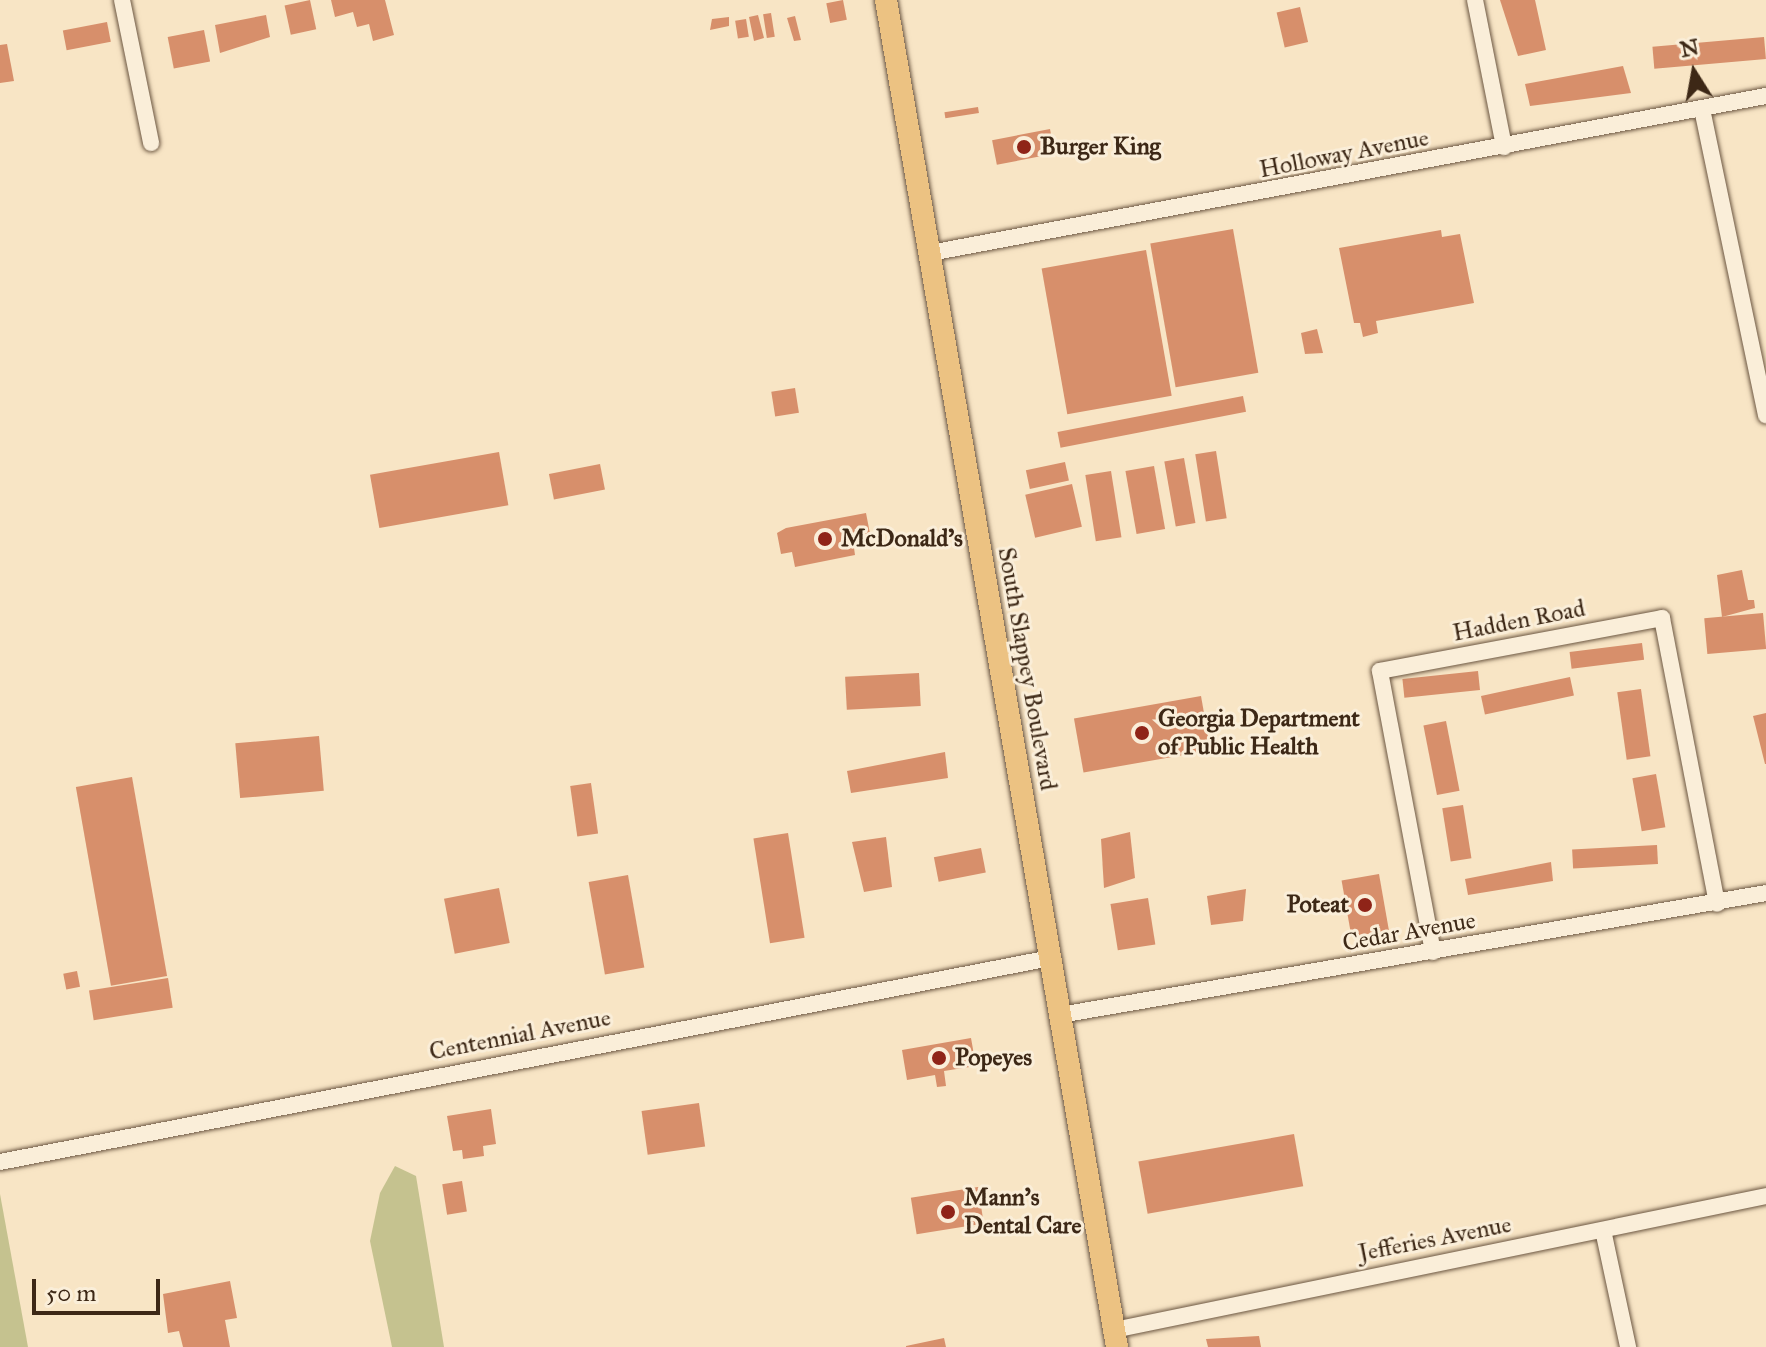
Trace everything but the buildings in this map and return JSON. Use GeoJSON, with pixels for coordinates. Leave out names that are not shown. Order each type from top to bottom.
{"type":"FeatureCollection","features":[{"type":"Feature","properties":{"kind":"main road","name":"South Slappey Boulevard"},"geometry":{"type":"LineString","coordinates":[[886,0],[1115,1338]]}},
{"type":"Feature","properties":{"kind":"street"},"geometry":{"type":"LineString","coordinates":[[122,0],[151,143]]}},
{"type":"Feature","properties":{"kind":"street"},"geometry":{"type":"LineString","coordinates":[[1475,0],[1504,147]]}},
{"type":"Feature","properties":{"kind":"street","name":"Holloway Avenue"},"geometry":{"type":"LineString","coordinates":[[930,253],[1766,96]]}},
{"type":"Feature","properties":{"kind":"street"},"geometry":{"type":"LineString","coordinates":[[1702,109],[1765,404]]}},
{"type":"Feature","properties":{"kind":"street","name":"Hadden Road"},"geometry":{"type":"LineString","coordinates":[[1433,952],[1380,671],[1662,618],[1717,904]]}},
{"type":"Feature","properties":{"kind":"street","name":"Cedar Avenue"},"geometry":{"type":"LineString","coordinates":[[1060,1015],[1717,904],[1766,893]]}},
{"type":"Feature","properties":{"kind":"street","name":"Centennial Avenue"},"geometry":{"type":"LineString","coordinates":[[0,1162],[1050,958]]}},
{"type":"Feature","properties":{"kind":"street","name":"Jefferies Avenue"},"geometry":{"type":"LineString","coordinates":[[1115,1338],[1766,1196]]}},
{"type":"Feature","properties":{"kind":"street"},"geometry":{"type":"LineString","coordinates":[[1603,1230],[1628,1347]]}},
{"type":"Feature","properties":{"kind":"shaded area"},"geometry":{"type":"Polygon","coordinates":[[[395,1166],[416,1176],[444,1347],[392,1347],[370,1241],[380,1193],[395,1166]]]}},
{"type":"Feature","properties":{"kind":"shaded area"},"geometry":{"type":"Polygon","coordinates":[[[0,1194],[28,1347],[0,1347],[0,1194]]]}},
{"type":"Feature","properties":{"kind":"place","name":"Burger King"},"geometry":{"type":"Point","coordinates":[1024,147]}},
{"type":"Feature","properties":{"kind":"place","name":"McDonald's"},"geometry":{"type":"Point","coordinates":[825,539]}},
{"type":"Feature","properties":{"kind":"place","name":"Georgia Department of Public Health"},"geometry":{"type":"Point","coordinates":[1142,733]}},
{"type":"Feature","properties":{"kind":"place","name":"Poteat"},"geometry":{"type":"Point","coordinates":[1365,905]}},
{"type":"Feature","properties":{"kind":"place","name":"Popeyes"},"geometry":{"type":"Point","coordinates":[939,1058]}},
{"type":"Feature","properties":{"kind":"place","name":"Mann's Dental Care"},"geometry":{"type":"Point","coordinates":[948,1212]}}]}
